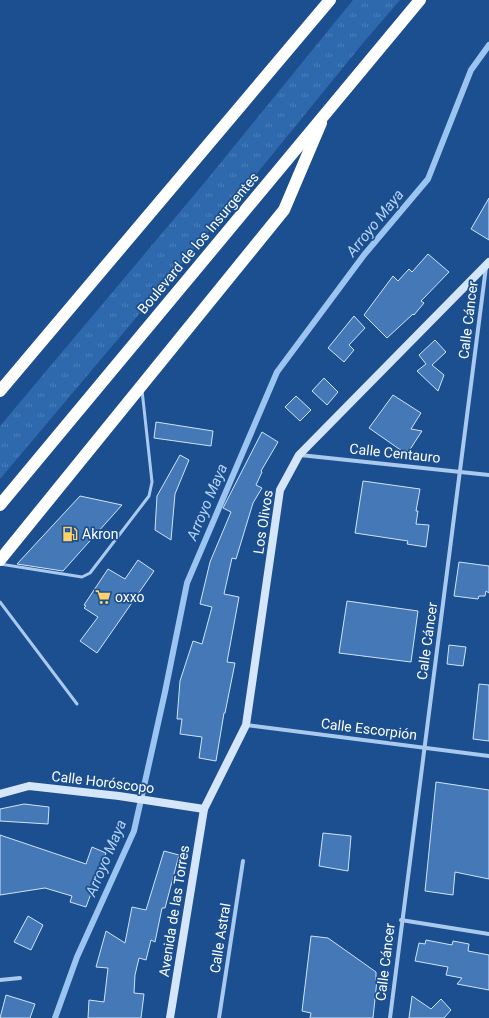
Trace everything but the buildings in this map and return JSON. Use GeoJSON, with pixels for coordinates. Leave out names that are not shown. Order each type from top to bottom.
{"type":"FeatureCollection","features":[{"type":"Feature","properties":{"kind":"highway"},"geometry":{"type":"LineString","coordinates":[[0,391],[330,0]]}},
{"type":"Feature","properties":{"kind":"highway","name":"Boulevard de los Insurgentes"},"geometry":{"type":"LineString","coordinates":[[0,506],[326,111],[420,0]]}},
{"type":"Feature","properties":{"kind":"highway"},"geometry":{"type":"LineString","coordinates":[[0,560],[284,210],[326,111]]}},
{"type":"Feature","properties":{"kind":"street","name":"Los Olivos"},"geometry":{"type":"LineString","coordinates":[[204,809],[246,725],[280,490],[299,455],[487,264]]}},
{"type":"Feature","properties":{"kind":"street","name":"Calle Cáncer"},"geometry":{"type":"LineString","coordinates":[[390,1018],[423,747],[461,471],[487,264]]}},
{"type":"Feature","properties":{"kind":"street","name":"Calle Centauro"},"geometry":{"type":"LineString","coordinates":[[299,455],[489,475]]}},
{"type":"Feature","properties":{"kind":"street","name":"Calle Escorpión"},"geometry":{"type":"LineString","coordinates":[[246,725],[489,756]]}},
{"type":"Feature","properties":{"kind":"street","name":"Calle Horóscopo"},"geometry":{"type":"LineString","coordinates":[[0,794],[28,786],[119,796],[204,809]]}},
{"type":"Feature","properties":{"kind":"street","name":"Avenida de las Torres"},"geometry":{"type":"LineString","coordinates":[[170,1018],[204,809]]}},
{"type":"Feature","properties":{"kind":"street","name":"Calle Astral"},"geometry":{"type":"LineString","coordinates":[[219,1018],[243,861]]}},
{"type":"Feature","properties":{"kind":"street"},"geometry":{"type":"LineString","coordinates":[[401,920],[489,934]]}},
{"type":"Feature","properties":{"kind":"street"},"geometry":{"type":"LineString","coordinates":[[0,980],[20,978]]}},
{"type":"Feature","properties":{"kind":"lane"},"geometry":{"type":"LineString","coordinates":[[0,564],[82,577],[90,573],[149,496],[152,482],[141,386]]}},
{"type":"Feature","properties":{"kind":"lane"},"geometry":{"type":"LineString","coordinates":[[0,602],[77,704]]}},
{"type":"Feature","properties":{"kind":"green space"},"geometry":{"type":"Polygon","coordinates":[[[353,0],[400,0],[363,43],[232,204],[0,479],[0,426],[205,182],[353,0]]]}},
{"type":"Feature","properties":{"kind":"waterway","name":"Arroyo Maya"},"geometry":{"type":"LineString","coordinates":[[55,1018],[77,957],[134,831],[165,692],[187,583],[277,372],[364,255],[428,179],[471,70],[489,45]]}},
{"type":"Feature","properties":{"kind":"place","name":"Akron"},"geometry":{"type":"Point","coordinates":[70,534]}},
{"type":"Feature","properties":{"kind":"place","name":"oxxo"},"geometry":{"type":"Point","coordinates":[103,597]}}]}
